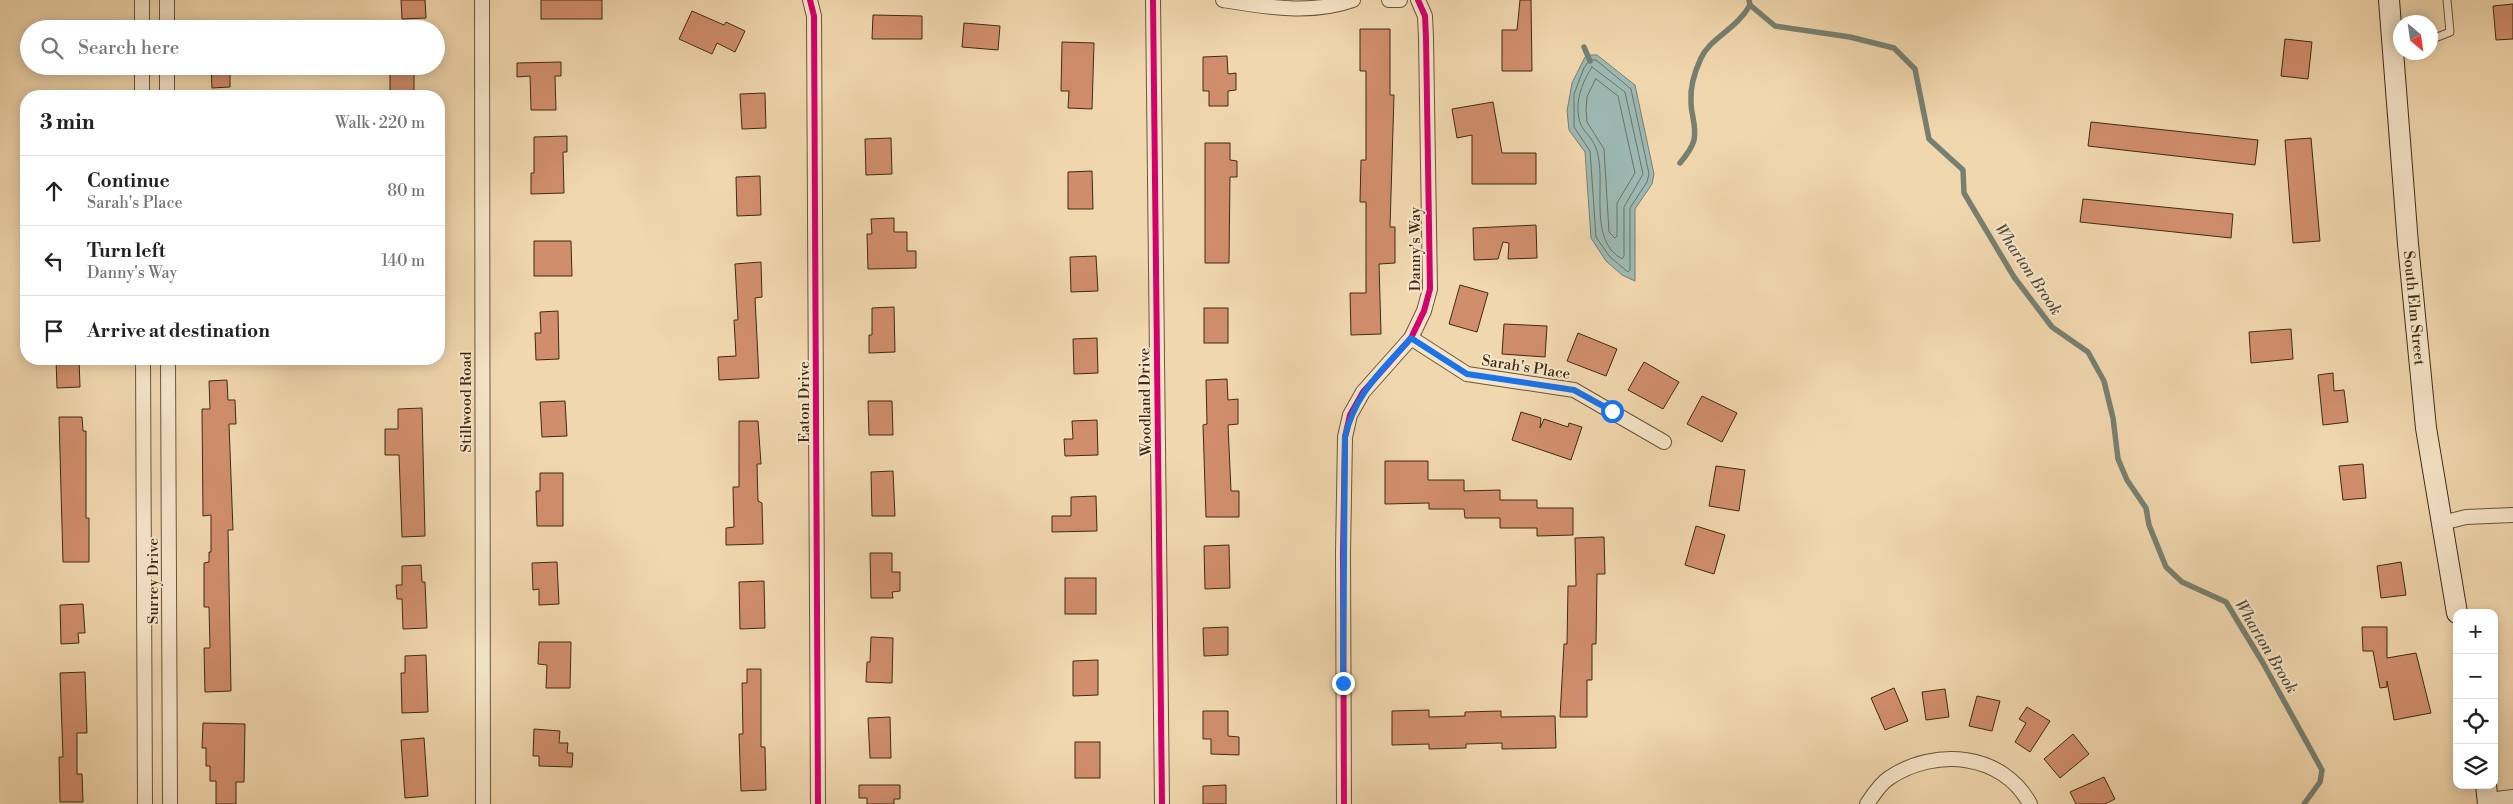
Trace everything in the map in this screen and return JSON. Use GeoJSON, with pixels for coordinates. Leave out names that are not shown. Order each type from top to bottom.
{"type":"FeatureCollection","features":[{"type":"Feature","properties":{"kind":"main road","name":"South Elm Street"},"geometry":{"type":"LineString","coordinates":[[2389,0],[2393,24]]}},
{"type":"Feature","properties":{"kind":"main road","name":"South Elm Street"},"geometry":{"type":"LineString","coordinates":[[2398,60],[2418,353],[2426,428],[2456,609]]}},
{"type":"Feature","properties":{"kind":"street"},"geometry":{"type":"LineString","coordinates":[[142,0],[142,20]]}},
{"type":"Feature","properties":{"kind":"street"},"geometry":{"type":"LineString","coordinates":[[167,0],[167,20]]}},
{"type":"Feature","properties":{"kind":"street","name":"Stillwood Road"},"geometry":{"type":"LineString","coordinates":[[482,0],[483,804]]}},
{"type":"Feature","properties":{"kind":"street","name":"Eaton Drive"},"geometry":{"type":"LineString","coordinates":[[810,0],[814,16],[818,804]]}},
{"type":"Feature","properties":{"kind":"street","name":"Woodland Drive"},"geometry":{"type":"LineString","coordinates":[[1154,0],[1162,804]]}},
{"type":"Feature","properties":{"kind":"street"},"geometry":{"type":"LineString","coordinates":[[1223,0],[1250,4],[1319,8],[1353,0]]}},
{"type":"Feature","properties":{"kind":"street"},"geometry":{"type":"LineString","coordinates":[[1389,0],[1400,0]]}},
{"type":"Feature","properties":{"kind":"street","name":"Danny's Way"},"geometry":{"type":"LineString","coordinates":[[1344,804],[1343,553],[1345,437],[1350,415],[1363,392],[1411,338],[1424,311],[1430,289],[1426,38],[1425,16],[1418,0]]}},
{"type":"Feature","properties":{"kind":"street"},"geometry":{"type":"LineString","coordinates":[[142,75],[142,90]]}},
{"type":"Feature","properties":{"kind":"street"},"geometry":{"type":"LineString","coordinates":[[167,75],[167,90]]}},
{"type":"Feature","properties":{"kind":"street","name":"Sarah's Place"},"geometry":{"type":"LineString","coordinates":[[1411,338],[1467,374],[1574,390],[1664,442]]}},
{"type":"Feature","properties":{"kind":"street","name":"Surrey Drive"},"geometry":{"type":"LineString","coordinates":[[144,365],[144,804]]}},
{"type":"Feature","properties":{"kind":"street","name":"Surrey Drive"},"geometry":{"type":"LineString","coordinates":[[168,365],[170,804]]}},
{"type":"Feature","properties":{"kind":"street"},"geometry":{"type":"LineString","coordinates":[[2442,523],[2466,517],[2513,514]]}},
{"type":"Feature","properties":{"kind":"street"},"geometry":{"type":"LineString","coordinates":[[1867,804],[1888,778],[1925,763],[1964,758],[2002,772],[2014,782],[2030,804]]}},
{"type":"Feature","properties":{"kind":"street"},"geometry":{"type":"LineString","coordinates":[[2487,796],[2513,798]]}},
{"type":"Feature","properties":{"kind":"lane"},"geometry":{"type":"LineString","coordinates":[[2438,37],[2450,32],[2447,0]]}},
{"type":"Feature","properties":{"kind":"water"},"geometry":{"type":"Polygon","coordinates":[[[1597,55],[1635,85],[1654,174],[1652,184],[1635,209],[1635,281],[1622,275],[1606,261],[1591,238],[1585,152],[1569,130],[1567,111],[1572,83],[1585,57],[1597,55]]]}},
{"type":"Feature","properties":{"kind":"building"},"geometry":{"type":"Polygon","coordinates":[[[401,0],[425,0],[426,18],[402,19],[401,0]]]}},
{"type":"Feature","properties":{"kind":"building"},"geometry":{"type":"Polygon","coordinates":[[[541,0],[602,0],[602,19],[541,19],[541,0]]]}},
{"type":"Feature","properties":{"kind":"building"},"geometry":{"type":"Polygon","coordinates":[[[1520,0],[1531,0],[1532,71],[1502,71],[1502,30],[1517,30],[1520,0]]]}},
{"type":"Feature","properties":{"kind":"building"},"geometry":{"type":"Polygon","coordinates":[[[2513,4],[2513,39],[2496,40],[2493,6],[2513,4]]]}},
{"type":"Feature","properties":{"kind":"building"},"geometry":{"type":"Polygon","coordinates":[[[692,11],[724,25],[726,22],[745,31],[735,52],[717,43],[712,54],[679,39],[692,11]]]}},
{"type":"Feature","properties":{"kind":"building"},"geometry":{"type":"Polygon","coordinates":[[[873,15],[922,16],[922,39],[872,39],[873,15]]]}},
{"type":"Feature","properties":{"kind":"building"},"geometry":{"type":"Polygon","coordinates":[[[964,23],[1000,26],[998,50],[962,47],[964,23]]]}},
{"type":"Feature","properties":{"kind":"building"},"geometry":{"type":"Polygon","coordinates":[[[1360,29],[1390,29],[1390,95],[1394,95],[1390,227],[1395,227],[1395,263],[1379,264],[1381,334],[1351,335],[1350,293],[1366,293],[1366,202],[1360,202],[1361,160],[1366,160],[1366,71],[1360,71],[1360,29]]]}},
{"type":"Feature","properties":{"kind":"building"},"geometry":{"type":"Polygon","coordinates":[[[2285,39],[2312,42],[2308,79],[2281,76],[2285,39]]]}},
{"type":"Feature","properties":{"kind":"building"},"geometry":{"type":"Polygon","coordinates":[[[1062,42],[1094,43],[1092,109],[1068,108],[1069,91],[1061,91],[1062,42]]]}},
{"type":"Feature","properties":{"kind":"building"},"geometry":{"type":"Polygon","coordinates":[[[1227,56],[1228,74],[1236,73],[1236,90],[1228,91],[1228,106],[1209,106],[1209,91],[1203,91],[1203,57],[1227,56]]]}},
{"type":"Feature","properties":{"kind":"building"},"geometry":{"type":"Polygon","coordinates":[[[561,62],[561,76],[555,76],[556,110],[531,110],[530,76],[517,77],[517,63],[561,62]]]}},
{"type":"Feature","properties":{"kind":"building"},"geometry":{"type":"Polygon","coordinates":[[[211,75],[230,75],[230,87],[212,88],[211,75]]]}},
{"type":"Feature","properties":{"kind":"building"},"geometry":{"type":"Polygon","coordinates":[[[390,75],[414,75],[414,90],[390,90],[390,75]]]}},
{"type":"Feature","properties":{"kind":"building"},"geometry":{"type":"Polygon","coordinates":[[[765,93],[766,128],[742,129],[740,94],[765,93]]]}},
{"type":"Feature","properties":{"kind":"building"},"geometry":{"type":"Polygon","coordinates":[[[1493,102],[1502,153],[1536,153],[1536,184],[1472,184],[1472,135],[1457,138],[1452,109],[1493,102]]]}},
{"type":"Feature","properties":{"kind":"building"},"geometry":{"type":"Polygon","coordinates":[[[2091,122],[2258,140],[2255,165],[2088,146],[2091,122]]]}},
{"type":"Feature","properties":{"kind":"building"},"geometry":{"type":"Polygon","coordinates":[[[567,136],[567,152],[563,152],[564,193],[531,194],[531,173],[534,173],[534,137],[567,136]]]}},
{"type":"Feature","properties":{"kind":"building"},"geometry":{"type":"Polygon","coordinates":[[[891,138],[892,174],[866,175],[865,139],[891,138]]]}},
{"type":"Feature","properties":{"kind":"building"},"geometry":{"type":"Polygon","coordinates":[[[2311,138],[2320,241],[2293,243],[2285,140],[2311,138]]]}},
{"type":"Feature","properties":{"kind":"building"},"geometry":{"type":"Polygon","coordinates":[[[1205,143],[1230,143],[1230,160],[1237,161],[1237,177],[1230,177],[1229,263],[1205,263],[1205,143]]]}},
{"type":"Feature","properties":{"kind":"building"},"geometry":{"type":"Polygon","coordinates":[[[1092,171],[1093,209],[1068,209],[1068,172],[1092,171]]]}},
{"type":"Feature","properties":{"kind":"building"},"geometry":{"type":"Polygon","coordinates":[[[760,176],[761,215],[737,216],[736,177],[760,176]]]}},
{"type":"Feature","properties":{"kind":"building"},"geometry":{"type":"Polygon","coordinates":[[[2083,199],[2233,214],[2231,238],[2080,222],[2083,199]]]}},
{"type":"Feature","properties":{"kind":"building"},"geometry":{"type":"Polygon","coordinates":[[[894,218],[894,232],[907,232],[907,251],[916,251],[916,268],[868,269],[867,234],[872,234],[871,219],[894,218]]]}},
{"type":"Feature","properties":{"kind":"building"},"geometry":{"type":"Polygon","coordinates":[[[1536,225],[1537,258],[1508,259],[1509,243],[1503,242],[1498,259],[1474,260],[1473,228],[1536,225]]]}},
{"type":"Feature","properties":{"kind":"building"},"geometry":{"type":"Polygon","coordinates":[[[534,241],[571,241],[572,276],[534,276],[534,241]]]}},
{"type":"Feature","properties":{"kind":"building"},"geometry":{"type":"Polygon","coordinates":[[[1096,256],[1098,291],[1071,292],[1070,257],[1096,256]]]}},
{"type":"Feature","properties":{"kind":"building"},"geometry":{"type":"Polygon","coordinates":[[[761,262],[762,297],[755,298],[759,378],[719,380],[718,357],[736,356],[734,320],[738,320],[735,264],[761,262]]]}},
{"type":"Feature","properties":{"kind":"building"},"geometry":{"type":"Polygon","coordinates":[[[1460,285],[1488,293],[1477,332],[1449,324],[1460,285]]]}},
{"type":"Feature","properties":{"kind":"building"},"geometry":{"type":"Polygon","coordinates":[[[894,307],[895,352],[869,353],[869,335],[872,335],[872,308],[894,307]]]}},
{"type":"Feature","properties":{"kind":"building"},"geometry":{"type":"Polygon","coordinates":[[[1204,308],[1228,308],[1228,343],[1204,343],[1204,308]]]}},
{"type":"Feature","properties":{"kind":"building"},"geometry":{"type":"Polygon","coordinates":[[[558,311],[559,359],[536,360],[535,333],[541,333],[540,312],[558,311]]]}},
{"type":"Feature","properties":{"kind":"building"},"geometry":{"type":"Polygon","coordinates":[[[1504,324],[1547,326],[1545,357],[1502,354],[1504,324]]]}},
{"type":"Feature","properties":{"kind":"building"},"geometry":{"type":"Polygon","coordinates":[[[2291,329],[2293,359],[2251,363],[2249,332],[2291,329]]]}},
{"type":"Feature","properties":{"kind":"building"},"geometry":{"type":"Polygon","coordinates":[[[1578,333],[1617,349],[1606,376],[1567,361],[1578,333]]]}},
{"type":"Feature","properties":{"kind":"building"},"geometry":{"type":"Polygon","coordinates":[[[1097,338],[1098,373],[1074,374],[1073,339],[1097,338]]]}},
{"type":"Feature","properties":{"kind":"building"},"geometry":{"type":"Polygon","coordinates":[[[1644,362],[1679,382],[1663,409],[1628,390],[1644,362]]]}},
{"type":"Feature","properties":{"kind":"building"},"geometry":{"type":"Polygon","coordinates":[[[56,365],[79,365],[80,387],[57,388],[56,365]]]}},
{"type":"Feature","properties":{"kind":"building"},"geometry":{"type":"Polygon","coordinates":[[[2333,373],[2334,391],[2344,390],[2348,422],[2323,425],[2318,375],[2333,373]]]}},
{"type":"Feature","properties":{"kind":"building"},"geometry":{"type":"Polygon","coordinates":[[[1227,379],[1228,400],[1238,399],[1238,424],[1228,425],[1231,491],[1239,491],[1239,517],[1206,517],[1203,425],[1207,424],[1206,380],[1227,379]]]}},
{"type":"Feature","properties":{"kind":"building"},"geometry":{"type":"Polygon","coordinates":[[[227,380],[228,400],[235,400],[236,424],[229,424],[233,530],[228,530],[231,691],[205,692],[204,648],[210,648],[209,607],[204,607],[204,563],[209,562],[209,552],[211,552],[211,515],[203,516],[202,409],[210,409],[209,381],[227,380]]]}},
{"type":"Feature","properties":{"kind":"building"},"geometry":{"type":"Polygon","coordinates":[[[1702,396],[1737,413],[1722,442],[1687,424],[1702,396]]]}},
{"type":"Feature","properties":{"kind":"building"},"geometry":{"type":"Polygon","coordinates":[[[565,401],[567,436],[542,437],[540,402],[565,401]]]}},
{"type":"Feature","properties":{"kind":"building"},"geometry":{"type":"Polygon","coordinates":[[[868,401],[892,401],[893,435],[869,435],[868,401]]]}},
{"type":"Feature","properties":{"kind":"building"},"geometry":{"type":"Polygon","coordinates":[[[422,408],[425,536],[402,537],[399,455],[385,455],[385,429],[398,429],[398,409],[422,408]]]}},
{"type":"Feature","properties":{"kind":"building"},"geometry":{"type":"Polygon","coordinates":[[[1521,412],[1541,418],[1540,428],[1544,419],[1568,427],[1569,423],[1582,427],[1571,460],[1512,440],[1521,412]]]}},
{"type":"Feature","properties":{"kind":"building"},"geometry":{"type":"Polygon","coordinates":[[[59,417],[82,417],[83,431],[86,431],[86,518],[89,518],[89,562],[63,562],[59,417]]]}},
{"type":"Feature","properties":{"kind":"building"},"geometry":{"type":"Polygon","coordinates":[[[1097,420],[1098,455],[1065,456],[1064,439],[1073,439],[1072,421],[1097,420]]]}},
{"type":"Feature","properties":{"kind":"building"},"geometry":{"type":"Polygon","coordinates":[[[739,421],[758,421],[761,464],[757,464],[758,501],[762,503],[763,544],[726,545],[726,528],[734,527],[733,487],[739,487],[739,421]]]}},
{"type":"Feature","properties":{"kind":"building"},"geometry":{"type":"Polygon","coordinates":[[[1385,461],[1428,461],[1428,480],[1464,480],[1464,491],[1500,490],[1500,500],[1537,500],[1537,508],[1573,508],[1573,535],[1537,536],[1537,528],[1500,528],[1500,518],[1465,518],[1464,509],[1429,509],[1429,503],[1385,504],[1385,461]]]}},
{"type":"Feature","properties":{"kind":"building"},"geometry":{"type":"Polygon","coordinates":[[[2363,464],[2366,498],[2343,500],[2339,466],[2363,464]]]}},
{"type":"Feature","properties":{"kind":"building"},"geometry":{"type":"Polygon","coordinates":[[[1716,466],[1745,470],[1739,511],[1709,506],[1716,466]]]}},
{"type":"Feature","properties":{"kind":"building"},"geometry":{"type":"Polygon","coordinates":[[[893,471],[895,516],[872,516],[871,472],[893,471]]]}},
{"type":"Feature","properties":{"kind":"building"},"geometry":{"type":"Polygon","coordinates":[[[540,473],[563,473],[563,526],[537,526],[536,491],[540,491],[540,473]]]}},
{"type":"Feature","properties":{"kind":"building"},"geometry":{"type":"Polygon","coordinates":[[[1096,496],[1097,531],[1052,532],[1052,516],[1071,516],[1071,497],[1096,496]]]}},
{"type":"Feature","properties":{"kind":"building"},"geometry":{"type":"Polygon","coordinates":[[[1696,526],[1725,535],[1714,574],[1685,565],[1696,526]]]}},
{"type":"Feature","properties":{"kind":"building"},"geometry":{"type":"Polygon","coordinates":[[[1604,537],[1605,574],[1597,574],[1596,644],[1592,644],[1592,680],[1587,680],[1587,717],[1560,717],[1564,644],[1567,644],[1568,586],[1576,586],[1575,538],[1604,537]]]}},
{"type":"Feature","properties":{"kind":"building"},"geometry":{"type":"Polygon","coordinates":[[[1229,545],[1230,588],[1205,589],[1204,546],[1229,545]]]}},
{"type":"Feature","properties":{"kind":"building"},"geometry":{"type":"Polygon","coordinates":[[[870,553],[892,553],[892,572],[900,572],[900,591],[892,592],[893,598],[871,598],[870,553]]]}},
{"type":"Feature","properties":{"kind":"building"},"geometry":{"type":"Polygon","coordinates":[[[557,562],[559,604],[539,605],[539,589],[533,590],[532,563],[557,562]]]}},
{"type":"Feature","properties":{"kind":"building"},"geometry":{"type":"Polygon","coordinates":[[[2401,562],[2406,595],[2381,598],[2377,566],[2401,562]]]}},
{"type":"Feature","properties":{"kind":"building"},"geometry":{"type":"Polygon","coordinates":[[[421,565],[422,582],[425,582],[427,628],[403,629],[402,599],[397,599],[396,585],[402,585],[402,566],[421,565]]]}},
{"type":"Feature","properties":{"kind":"building"},"geometry":{"type":"Polygon","coordinates":[[[1065,578],[1096,578],[1096,614],[1065,614],[1065,578]]]}},
{"type":"Feature","properties":{"kind":"building"},"geometry":{"type":"Polygon","coordinates":[[[764,581],[765,628],[740,629],[739,582],[764,581]]]}},
{"type":"Feature","properties":{"kind":"building"},"geometry":{"type":"Polygon","coordinates":[[[83,604],[85,633],[78,633],[79,643],[61,644],[60,605],[83,604]]]}},
{"type":"Feature","properties":{"kind":"building"},"geometry":{"type":"Polygon","coordinates":[[[1228,627],[1228,655],[1204,656],[1203,628],[1228,627]]]}},
{"type":"Feature","properties":{"kind":"building"},"geometry":{"type":"Polygon","coordinates":[[[2362,627],[2387,627],[2387,658],[2416,653],[2431,713],[2394,720],[2387,681],[2387,687],[2380,688],[2373,651],[2363,651],[2362,627]]]}},
{"type":"Feature","properties":{"kind":"building"},"geometry":{"type":"Polygon","coordinates":[[[871,637],[893,638],[892,683],[866,682],[867,662],[870,662],[871,637]]]}},
{"type":"Feature","properties":{"kind":"building"},"geometry":{"type":"Polygon","coordinates":[[[539,642],[571,642],[570,688],[546,688],[547,665],[538,664],[539,642]]]}},
{"type":"Feature","properties":{"kind":"building"},"geometry":{"type":"Polygon","coordinates":[[[426,655],[428,712],[402,713],[401,673],[405,673],[405,656],[426,655]]]}},
{"type":"Feature","properties":{"kind":"building"},"geometry":{"type":"Polygon","coordinates":[[[1098,660],[1098,695],[1073,696],[1073,661],[1098,660]]]}},
{"type":"Feature","properties":{"kind":"building"},"geometry":{"type":"Polygon","coordinates":[[[747,669],[761,669],[761,747],[765,747],[766,790],[741,791],[739,734],[743,734],[742,683],[747,683],[747,669]]]}},
{"type":"Feature","properties":{"kind":"building"},"geometry":{"type":"Polygon","coordinates":[[[85,672],[87,733],[77,733],[77,774],[82,774],[83,802],[60,802],[59,757],[63,757],[60,673],[85,672]]]}},
{"type":"Feature","properties":{"kind":"building"},"geometry":{"type":"Polygon","coordinates":[[[1894,688],[1908,721],[1885,730],[1871,698],[1894,688]]]}},
{"type":"Feature","properties":{"kind":"building"},"geometry":{"type":"Polygon","coordinates":[[[1945,689],[1949,717],[1926,720],[1922,692],[1945,689]]]}},
{"type":"Feature","properties":{"kind":"building"},"geometry":{"type":"Polygon","coordinates":[[[1977,696],[2000,701],[1992,731],[1969,726],[1977,696]]]}},
{"type":"Feature","properties":{"kind":"building"},"geometry":{"type":"Polygon","coordinates":[[[2027,707],[2050,721],[2030,752],[2015,742],[2026,723],[2019,719],[2027,707]]]}},
{"type":"Feature","properties":{"kind":"building"},"geometry":{"type":"Polygon","coordinates":[[[1429,710],[1429,717],[1465,716],[1465,712],[1501,711],[1501,717],[1555,716],[1556,748],[1502,749],[1502,743],[1466,744],[1466,748],[1429,749],[1429,744],[1392,745],[1392,711],[1429,710]]]}},
{"type":"Feature","properties":{"kind":"building"},"geometry":{"type":"Polygon","coordinates":[[[1203,711],[1228,711],[1228,736],[1239,737],[1239,755],[1211,754],[1211,739],[1203,739],[1203,711]]]}},
{"type":"Feature","properties":{"kind":"building"},"geometry":{"type":"Polygon","coordinates":[[[890,717],[891,758],[870,758],[868,718],[890,717]]]}},
{"type":"Feature","properties":{"kind":"building"},"geometry":{"type":"Polygon","coordinates":[[[203,723],[245,724],[244,782],[236,782],[236,804],[216,804],[216,781],[210,781],[210,766],[206,766],[206,748],[202,748],[203,723]]]}},
{"type":"Feature","properties":{"kind":"building"},"geometry":{"type":"Polygon","coordinates":[[[534,729],[560,731],[559,743],[568,743],[567,753],[573,753],[572,767],[539,766],[539,756],[533,756],[534,729]]]}},
{"type":"Feature","properties":{"kind":"building"},"geometry":{"type":"Polygon","coordinates":[[[2073,734],[2089,754],[2060,778],[2044,759],[2073,734]]]}},
{"type":"Feature","properties":{"kind":"building"},"geometry":{"type":"Polygon","coordinates":[[[424,738],[428,796],[405,798],[401,740],[424,738]]]}},
{"type":"Feature","properties":{"kind":"building"},"geometry":{"type":"Polygon","coordinates":[[[1075,742],[1100,742],[1100,778],[1075,778],[1075,742]]]}},
{"type":"Feature","properties":{"kind":"building"},"geometry":{"type":"Polygon","coordinates":[[[2104,777],[2115,799],[2105,804],[2076,804],[2070,792],[2104,777]]]}},
{"type":"Feature","properties":{"kind":"building"},"geometry":{"type":"Polygon","coordinates":[[[859,785],[900,785],[900,799],[894,799],[894,804],[867,804],[867,798],[859,798],[859,785]]]}},
{"type":"Feature","properties":{"kind":"building"},"geometry":{"type":"Polygon","coordinates":[[[1226,785],[1226,804],[1203,804],[1203,786],[1226,785]]]}},
{"type":"Feature","properties":{"kind":"waterway","name":"Wharton Brook"},"geometry":{"type":"LineString","coordinates":[[1749,0],[1750,5],[1775,26],[1850,37],[1894,48],[1915,69],[1929,139],[1963,170],[1964,193],[2014,277],[2052,327],[2088,352],[2104,381],[2113,418],[2118,459],[2127,480],[2146,508],[2149,525],[2166,567],[2182,582],[2226,602],[2263,663],[2322,770],[2320,782],[2304,804]]}},
{"type":"Feature","properties":{"kind":"waterway"},"geometry":{"type":"LineString","coordinates":[[1680,163],[1694,140],[1695,130],[1691,107],[1691,91],[1701,58],[1705,51],[1738,21],[1750,5]]}},
{"type":"Feature","properties":{"kind":"waterway"},"geometry":{"type":"LineString","coordinates":[[1584,47],[1590,61]]}},
{"type":"Feature","properties":{"kind":"cycle path"},"geometry":{"type":"LineString","coordinates":[[810,0],[814,16],[818,804]]}},
{"type":"Feature","properties":{"kind":"cycle path"},"geometry":{"type":"LineString","coordinates":[[1153,0],[1162,804]]}},
{"type":"Feature","properties":{"kind":"cycle path"},"geometry":{"type":"LineString","coordinates":[[1344,804],[1343,553],[1345,437],[1350,415],[1363,392],[1411,338],[1424,311],[1430,289],[1426,38],[1425,16],[1418,0]]}},
{"type":"Feature","properties":{"kind":"route"},"geometry":{"type":"LineString","coordinates":[[1343,683],[1345,437],[1350,415],[1363,392],[1411,338],[1467,374],[1574,390],[1612,411]]}}]}
